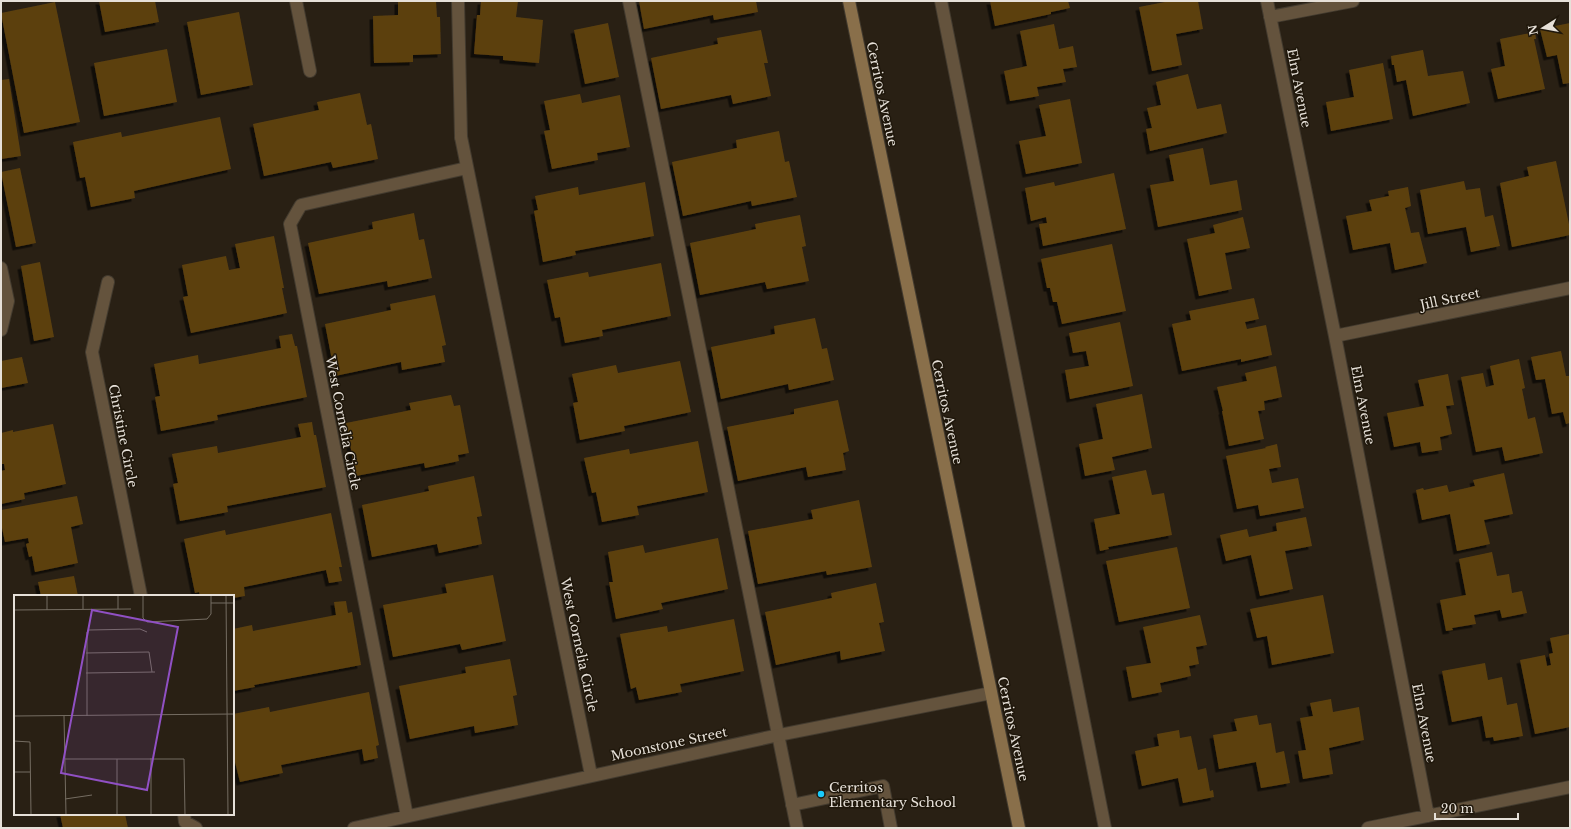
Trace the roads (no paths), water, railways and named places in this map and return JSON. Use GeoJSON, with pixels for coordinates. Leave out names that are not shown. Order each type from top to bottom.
{"type":"FeatureCollection","features":[{"type":"Feature","properties":{"kind":"main road","name":"Cerritos Avenue"},"geometry":{"type":"LineString","coordinates":[[849,1],[1019,828]]}},
{"type":"Feature","properties":{"kind":"street"},"geometry":{"type":"LineString","coordinates":[[296,1],[310,71]]}},
{"type":"Feature","properties":{"kind":"street","name":"West Cornelia Circle"},"geometry":{"type":"LineString","coordinates":[[458,1],[461,136],[591,775]]}},
{"type":"Feature","properties":{"kind":"street"},"geometry":{"type":"LineString","coordinates":[[629,1],[797,828]]}},
{"type":"Feature","properties":{"kind":"street"},"geometry":{"type":"LineString","coordinates":[[941,1],[1105,828]]}},
{"type":"Feature","properties":{"kind":"street","name":"Elm Avenue"},"geometry":{"type":"LineString","coordinates":[[1268,1],[1335,336],[1428,816]]}},
{"type":"Feature","properties":{"kind":"street"},"geometry":{"type":"LineString","coordinates":[[1270,17],[1353,1]]}},
{"type":"Feature","properties":{"kind":"street","name":"West Cornelia Circle"},"geometry":{"type":"LineString","coordinates":[[407,816],[290,224],[301,204],[467,168]]}},
{"type":"Feature","properties":{"kind":"street"},"geometry":{"type":"LineString","coordinates":[[1,268],[8,301],[1,330]]}},
{"type":"Feature","properties":{"kind":"street","name":"Christine Circle"},"geometry":{"type":"LineString","coordinates":[[108,282],[92,352],[141,595]]}},
{"type":"Feature","properties":{"kind":"street","name":"Jill Street"},"geometry":{"type":"LineString","coordinates":[[1335,336],[1570,288]]}},
{"type":"Feature","properties":{"kind":"street","name":"Moonstone Street"},"geometry":{"type":"LineString","coordinates":[[354,828],[779,735],[991,693]]}},
{"type":"Feature","properties":{"kind":"street"},"geometry":{"type":"LineString","coordinates":[[792,805],[883,786],[891,828]]}},
{"type":"Feature","properties":{"kind":"street"},"geometry":{"type":"LineString","coordinates":[[1368,828],[1570,788]]}},
{"type":"Feature","properties":{"kind":"street"},"geometry":{"type":"LineString","coordinates":[[184,815],[185,822],[196,828]]}},
{"type":"Feature","properties":{"kind":"place","name":"Cerritos Elementary School"},"geometry":{"type":"Point","coordinates":[821,794]}}]}
